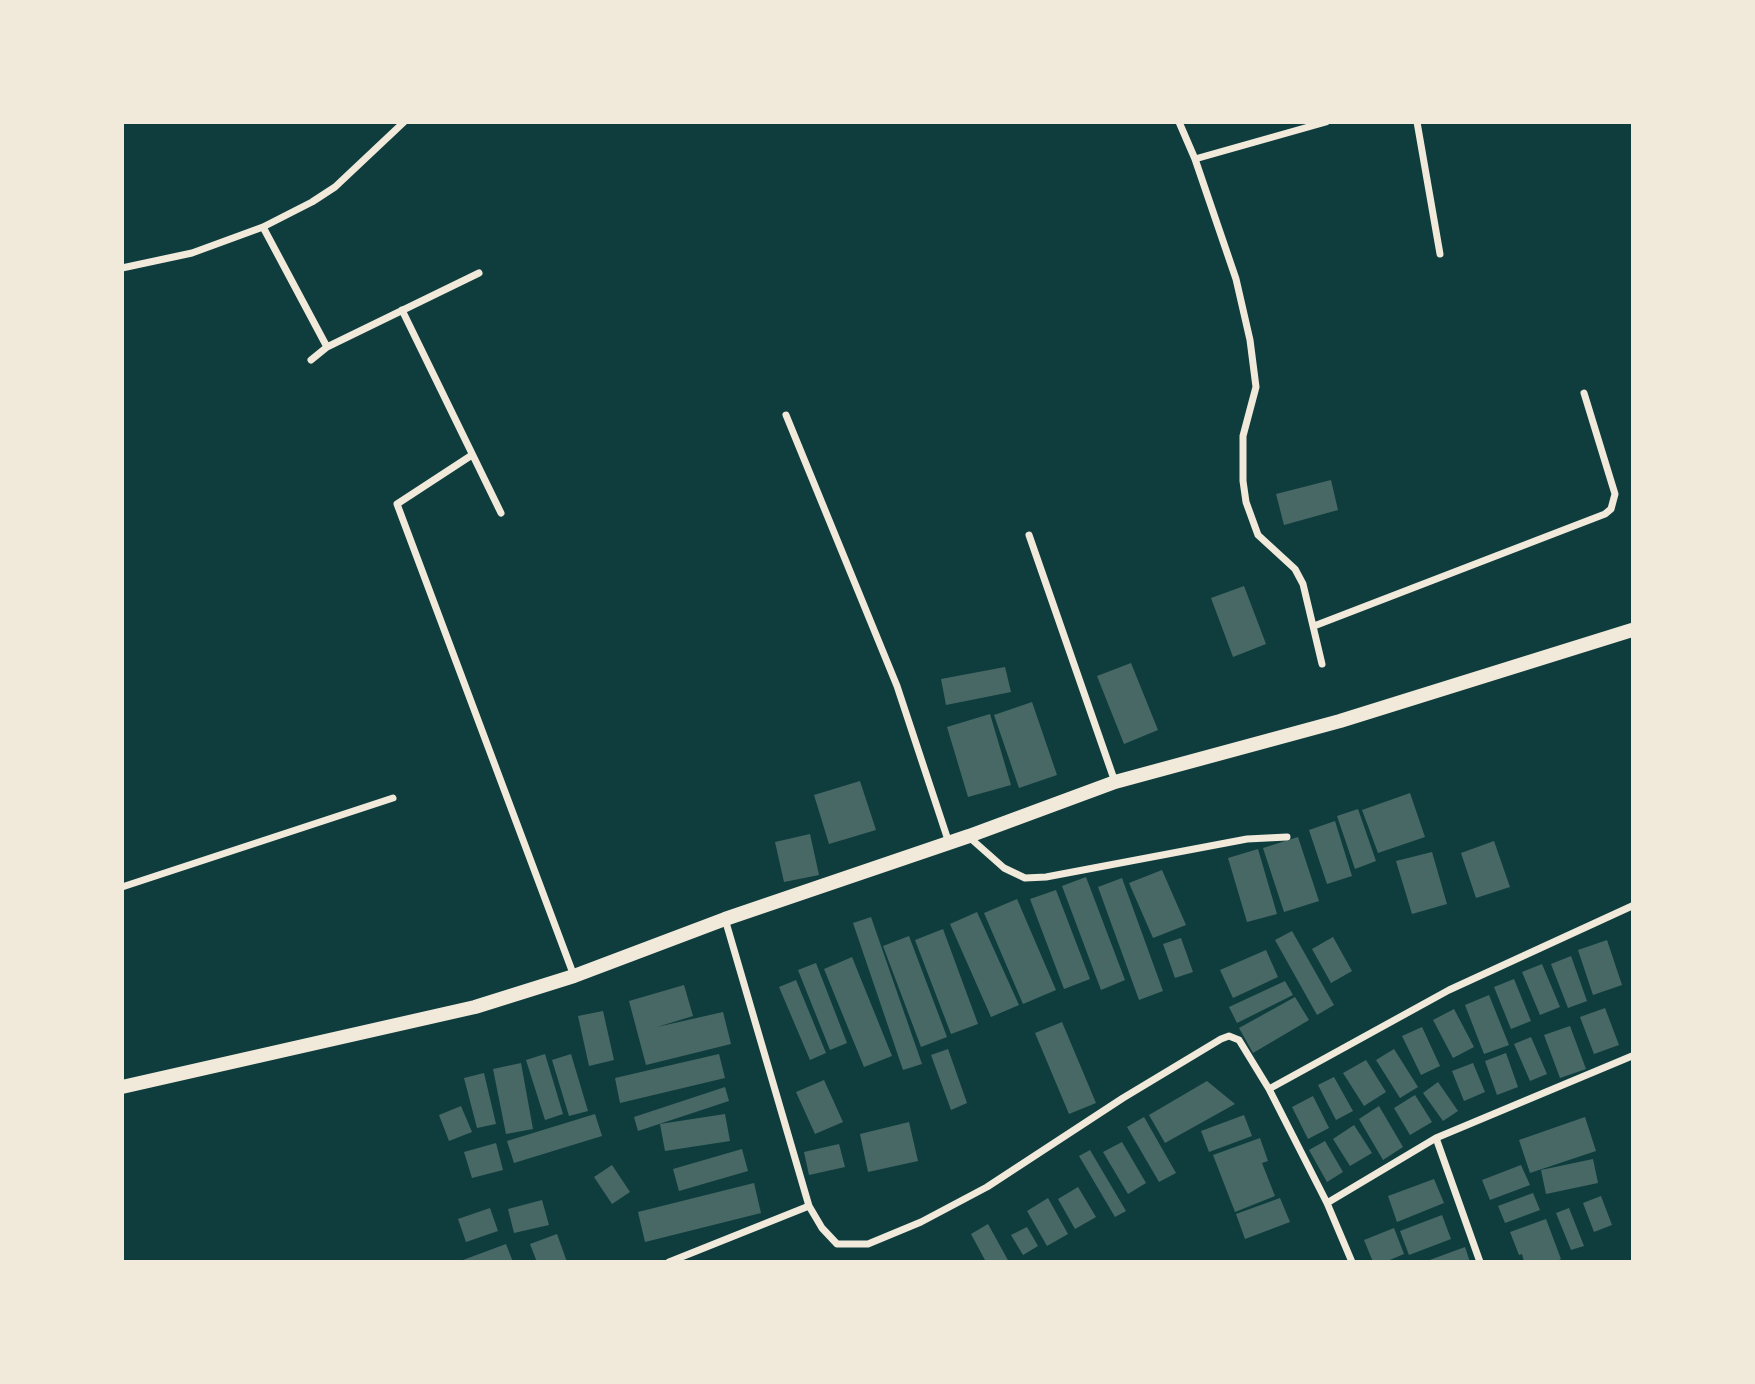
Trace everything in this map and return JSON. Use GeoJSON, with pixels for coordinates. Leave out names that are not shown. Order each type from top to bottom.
{"type":"FeatureCollection","features":[{"type":"Feature","properties":{"kind":"main road"},"geometry":{"type":"LineString","coordinates":[[122,1087],[475,1007],[574,976],[725,919],[969,836],[1115,782],[1340,721],[1633,630]]}},
{"type":"Feature","properties":{"kind":"street"},"geometry":{"type":"LineString","coordinates":[[122,268],[192,253],[263,227],[335,187],[404,122]]}},
{"type":"Feature","properties":{"kind":"street"},"geometry":{"type":"LineString","coordinates":[[1179,122],[1195,159],[1236,279],[1250,340],[1255,387],[1243,436],[1246,502],[1258,535],[1295,569],[1303,584],[1322,664]]}},
{"type":"Feature","properties":{"kind":"street"},"geometry":{"type":"LineString","coordinates":[[1195,159],[1326,122]]}},
{"type":"Feature","properties":{"kind":"street"},"geometry":{"type":"LineString","coordinates":[[1417,122],[1440,254]]}},
{"type":"Feature","properties":{"kind":"street"},"geometry":{"type":"LineString","coordinates":[[263,227],[327,347]]}},
{"type":"Feature","properties":{"kind":"street"},"geometry":{"type":"LineString","coordinates":[[311,359],[327,347],[479,273]]}},
{"type":"Feature","properties":{"kind":"street"},"geometry":{"type":"LineString","coordinates":[[402,310],[501,513]]}},
{"type":"Feature","properties":{"kind":"street"},"geometry":{"type":"LineString","coordinates":[[1314,626],[1605,514],[1611,509],[1615,494],[1584,393]]}},
{"type":"Feature","properties":{"kind":"street"},"geometry":{"type":"LineString","coordinates":[[786,415],[897,685],[948,843]]}},
{"type":"Feature","properties":{"kind":"street"},"geometry":{"type":"LineString","coordinates":[[472,455],[397,504],[574,976]]}},
{"type":"Feature","properties":{"kind":"street"},"geometry":{"type":"LineString","coordinates":[[1029,535],[1115,782]]}},
{"type":"Feature","properties":{"kind":"street"},"geometry":{"type":"LineString","coordinates":[[122,887],[393,798]]}},
{"type":"Feature","properties":{"kind":"street"},"geometry":{"type":"LineString","coordinates":[[969,836],[1004,868],[1025,878],[1046,877],[1247,839],[1286,837]]}},
{"type":"Feature","properties":{"kind":"street"},"geometry":{"type":"LineString","coordinates":[[1269,1089],[1450,990],[1633,906]]}},
{"type":"Feature","properties":{"kind":"street"},"geometry":{"type":"LineString","coordinates":[[725,919],[809,1206],[822,1228],[837,1244],[869,1244],[921,1222],[987,1187],[1123,1098],[1221,1038],[1229,1036],[1238,1040],[1269,1089],[1327,1203],[1352,1262]]}},
{"type":"Feature","properties":{"kind":"street"},"geometry":{"type":"LineString","coordinates":[[1327,1203],[1436,1138],[1633,1056]]}},
{"type":"Feature","properties":{"kind":"street"},"geometry":{"type":"LineString","coordinates":[[1436,1138],[1480,1262]]}},
{"type":"Feature","properties":{"kind":"street"},"geometry":{"type":"LineString","coordinates":[[669,1262],[809,1206]]}},
{"type":"Feature","properties":{"kind":"building"},"geometry":{"type":"Polygon","coordinates":[[[1331,480],[1338,510],[1284,525],[1276,494],[1331,480]]]}},
{"type":"Feature","properties":{"kind":"building"},"geometry":{"type":"Polygon","coordinates":[[[1244,586],[1266,644],[1233,657],[1211,598],[1244,586]]]}},
{"type":"Feature","properties":{"kind":"building"},"geometry":{"type":"Polygon","coordinates":[[[1131,663],[1158,730],[1124,744],[1097,676],[1131,663]]]}},
{"type":"Feature","properties":{"kind":"building"},"geometry":{"type":"Polygon","coordinates":[[[1005,667],[1011,692],[946,705],[941,679],[1005,667]]]}},
{"type":"Feature","properties":{"kind":"building"},"geometry":{"type":"Polygon","coordinates":[[[1032,702],[1057,775],[1019,788],[994,715],[1032,702]]]}},
{"type":"Feature","properties":{"kind":"building"},"geometry":{"type":"Polygon","coordinates":[[[990,714],[1011,785],[968,797],[947,727],[990,714]]]}},
{"type":"Feature","properties":{"kind":"building"},"geometry":{"type":"Polygon","coordinates":[[[860,781],[876,830],[829,844],[814,795],[860,781]]]}},
{"type":"Feature","properties":{"kind":"building"},"geometry":{"type":"Polygon","coordinates":[[[1410,793],[1425,837],[1378,853],[1362,810],[1410,793]]]}},
{"type":"Feature","properties":{"kind":"building"},"geometry":{"type":"Polygon","coordinates":[[[1358,809],[1376,861],[1355,869],[1337,816],[1358,809]]]}},
{"type":"Feature","properties":{"kind":"building"},"geometry":{"type":"Polygon","coordinates":[[[1335,821],[1352,876],[1327,884],[1309,830],[1335,821]]]}},
{"type":"Feature","properties":{"kind":"building"},"geometry":{"type":"Polygon","coordinates":[[[810,834],[819,875],[784,882],[775,842],[810,834]]]}},
{"type":"Feature","properties":{"kind":"building"},"geometry":{"type":"Polygon","coordinates":[[[1298,837],[1319,901],[1284,912],[1263,848],[1298,837]]]}},
{"type":"Feature","properties":{"kind":"building"},"geometry":{"type":"Polygon","coordinates":[[[1494,841],[1510,887],[1476,898],[1461,853],[1494,841]]]}},
{"type":"Feature","properties":{"kind":"building"},"geometry":{"type":"Polygon","coordinates":[[[1258,849],[1277,914],[1247,922],[1228,858],[1258,849]]]}},
{"type":"Feature","properties":{"kind":"building"},"geometry":{"type":"Polygon","coordinates":[[[1432,852],[1447,904],[1412,914],[1396,861],[1432,852]]]}},
{"type":"Feature","properties":{"kind":"building"},"geometry":{"type":"Polygon","coordinates":[[[1162,870],[1186,925],[1153,938],[1129,883],[1162,870]]]}},
{"type":"Feature","properties":{"kind":"building"},"geometry":{"type":"Polygon","coordinates":[[[1086,877],[1125,980],[1101,990],[1062,886],[1086,877]]]}},
{"type":"Feature","properties":{"kind":"building"},"geometry":{"type":"Polygon","coordinates":[[[1122,878],[1163,991],[1139,1000],[1098,887],[1122,878]]]}},
{"type":"Feature","properties":{"kind":"building"},"geometry":{"type":"Polygon","coordinates":[[[1056,890],[1090,979],[1064,989],[1030,899],[1056,890]]]}},
{"type":"Feature","properties":{"kind":"building"},"geometry":{"type":"Polygon","coordinates":[[[1017,899],[1056,990],[1023,1004],[984,913],[1017,899]]]}},
{"type":"Feature","properties":{"kind":"building"},"geometry":{"type":"Polygon","coordinates":[[[977,912],[1019,1005],[991,1017],[950,924],[977,912]]]}},
{"type":"Feature","properties":{"kind":"building"},"geometry":{"type":"Polygon","coordinates":[[[871,917],[922,1064],[903,1070],[853,923],[871,917]]]}},
{"type":"Feature","properties":{"kind":"building"},"geometry":{"type":"Polygon","coordinates":[[[943,929],[978,1024],[951,1034],[915,940],[943,929]]]}},
{"type":"Feature","properties":{"kind":"building"},"geometry":{"type":"Polygon","coordinates":[[[1292,931],[1334,1005],[1317,1015],[1275,940],[1292,931]]]}},
{"type":"Feature","properties":{"kind":"building"},"geometry":{"type":"Polygon","coordinates":[[[909,936],[947,1037],[921,1047],[883,946],[909,936]]]}},
{"type":"Feature","properties":{"kind":"building"},"geometry":{"type":"Polygon","coordinates":[[[1333,937],[1352,971],[1331,983],[1312,949],[1333,937]]]}},
{"type":"Feature","properties":{"kind":"building"},"geometry":{"type":"Polygon","coordinates":[[[1181,938],[1193,972],[1175,978],[1163,944],[1181,938]]]}},
{"type":"Feature","properties":{"kind":"building"},"geometry":{"type":"Polygon","coordinates":[[[1607,940],[1622,985],[1593,995],[1578,950],[1607,940]]]}},
{"type":"Feature","properties":{"kind":"building"},"geometry":{"type":"Polygon","coordinates":[[[1266,950],[1278,977],[1233,998],[1220,970],[1266,950]]]}},
{"type":"Feature","properties":{"kind":"building"},"geometry":{"type":"Polygon","coordinates":[[[1571,956],[1587,1001],[1568,1008],[1551,964],[1571,956]]]}},
{"type":"Feature","properties":{"kind":"building"},"geometry":{"type":"Polygon","coordinates":[[[852,957],[892,1056],[864,1067],[824,969],[852,957]]]}},
{"type":"Feature","properties":{"kind":"building"},"geometry":{"type":"Polygon","coordinates":[[[816,963],[847,1043],[830,1050],[798,970],[816,963]]]}},
{"type":"Feature","properties":{"kind":"building"},"geometry":{"type":"Polygon","coordinates":[[[1542,964],[1560,1007],[1540,1015],[1522,972],[1542,964]]]}},
{"type":"Feature","properties":{"kind":"building"},"geometry":{"type":"Polygon","coordinates":[[[1514,979],[1531,1021],[1511,1029],[1494,987],[1514,979]]]}},
{"type":"Feature","properties":{"kind":"building"},"geometry":{"type":"Polygon","coordinates":[[[796,980],[826,1053],[810,1060],[779,987],[796,980]]]}},
{"type":"Feature","properties":{"kind":"building"},"geometry":{"type":"Polygon","coordinates":[[[1285,981],[1293,995],[1237,1023],[1229,1007],[1285,981]]]}},
{"type":"Feature","properties":{"kind":"building"},"geometry":{"type":"Polygon","coordinates":[[[684,985],[693,1016],[657,1027],[723,1012],[731,1044],[646,1065],[629,1001],[684,985]]]}},
{"type":"Feature","properties":{"kind":"building"},"geometry":{"type":"Polygon","coordinates":[[[1489,995],[1509,1045],[1484,1054],[1465,1005],[1489,995]]]}},
{"type":"Feature","properties":{"kind":"building"},"geometry":{"type":"Polygon","coordinates":[[[1295,997],[1309,1020],[1253,1053],[1239,1028],[1295,997]]]}},
{"type":"Feature","properties":{"kind":"building"},"geometry":{"type":"Polygon","coordinates":[[[1605,1008],[1619,1045],[1594,1054],[1580,1017],[1605,1008]]]}},
{"type":"Feature","properties":{"kind":"building"},"geometry":{"type":"Polygon","coordinates":[[[1454,1009],[1474,1047],[1453,1058],[1433,1020],[1454,1009]]]}},
{"type":"Feature","properties":{"kind":"building"},"geometry":{"type":"Polygon","coordinates":[[[603,1011],[614,1060],[589,1066],[578,1016],[603,1011]]]}},
{"type":"Feature","properties":{"kind":"building"},"geometry":{"type":"Polygon","coordinates":[[[1062,1022],[1096,1103],[1069,1114],[1035,1033],[1062,1022]]]}},
{"type":"Feature","properties":{"kind":"building"},"geometry":{"type":"Polygon","coordinates":[[[1570,1026],[1586,1069],[1560,1078],[1544,1035],[1570,1026]]]}},
{"type":"Feature","properties":{"kind":"building"},"geometry":{"type":"Polygon","coordinates":[[[1422,1027],[1440,1066],[1421,1075],[1402,1036],[1422,1027]]]}},
{"type":"Feature","properties":{"kind":"building"},"geometry":{"type":"Polygon","coordinates":[[[1531,1037],[1547,1074],[1530,1081],[1514,1044],[1531,1037]]]}},
{"type":"Feature","properties":{"kind":"building"},"geometry":{"type":"Polygon","coordinates":[[[948,1049],[967,1103],[951,1110],[931,1055],[948,1049]]]}},
{"type":"Feature","properties":{"kind":"building"},"geometry":{"type":"Polygon","coordinates":[[[1394,1049],[1418,1087],[1400,1098],[1376,1060],[1394,1049]]]}},
{"type":"Feature","properties":{"kind":"building"},"geometry":{"type":"Polygon","coordinates":[[[1506,1053],[1518,1087],[1497,1095],[1485,1061],[1506,1053]]]}},
{"type":"Feature","properties":{"kind":"building"},"geometry":{"type":"Polygon","coordinates":[[[545,1054],[563,1114],[545,1120],[526,1060],[545,1054]]]}},
{"type":"Feature","properties":{"kind":"building"},"geometry":{"type":"Polygon","coordinates":[[[571,1054],[588,1111],[569,1116],[552,1060],[571,1054]]]}},
{"type":"Feature","properties":{"kind":"building"},"geometry":{"type":"Polygon","coordinates":[[[719,1054],[725,1078],[620,1103],[615,1078],[719,1054]]]}},
{"type":"Feature","properties":{"kind":"building"},"geometry":{"type":"Polygon","coordinates":[[[1366,1060],[1386,1092],[1364,1106],[1343,1073],[1366,1060]]]}},
{"type":"Feature","properties":{"kind":"building"},"geometry":{"type":"Polygon","coordinates":[[[521,1063],[533,1129],[506,1134],[493,1069],[521,1063]]]}},
{"type":"Feature","properties":{"kind":"building"},"geometry":{"type":"Polygon","coordinates":[[[1473,1063],[1485,1092],[1464,1101],[1452,1071],[1473,1063]]]}},
{"type":"Feature","properties":{"kind":"building"},"geometry":{"type":"Polygon","coordinates":[[[484,1073],[496,1124],[477,1128],[464,1078],[484,1073]]]}},
{"type":"Feature","properties":{"kind":"building"},"geometry":{"type":"Polygon","coordinates":[[[1334,1077],[1353,1111],[1336,1120],[1318,1085],[1334,1077]]]}},
{"type":"Feature","properties":{"kind":"building"},"geometry":{"type":"Polygon","coordinates":[[[824,1080],[843,1122],[815,1134],[796,1092],[824,1080]]]}},
{"type":"Feature","properties":{"kind":"building"},"geometry":{"type":"Polygon","coordinates":[[[1207,1081],[1235,1104],[1165,1143],[1149,1115],[1207,1081]]]}},
{"type":"Feature","properties":{"kind":"building"},"geometry":{"type":"Polygon","coordinates":[[[1438,1082],[1458,1111],[1443,1121],[1423,1093],[1438,1082]]]}},
{"type":"Feature","properties":{"kind":"building"},"geometry":{"type":"Polygon","coordinates":[[[725,1087],[729,1101],[638,1131],[634,1117],[725,1087]]]}},
{"type":"Feature","properties":{"kind":"building"},"geometry":{"type":"Polygon","coordinates":[[[1415,1095],[1432,1122],[1410,1135],[1394,1108],[1415,1095]]]}},
{"type":"Feature","properties":{"kind":"building"},"geometry":{"type":"Polygon","coordinates":[[[1313,1096],[1329,1128],[1308,1139],[1292,1107],[1313,1096]]]}},
{"type":"Feature","properties":{"kind":"building"},"geometry":{"type":"Polygon","coordinates":[[[461,1106],[472,1132],[449,1141],[439,1115],[461,1106]]]}},
{"type":"Feature","properties":{"kind":"building"},"geometry":{"type":"Polygon","coordinates":[[[1379,1106],[1403,1147],[1383,1160],[1359,1119],[1379,1106]]]}},
{"type":"Feature","properties":{"kind":"building"},"geometry":{"type":"Polygon","coordinates":[[[595,1114],[602,1136],[514,1163],[507,1141],[595,1114]]]}},
{"type":"Feature","properties":{"kind":"building"},"geometry":{"type":"Polygon","coordinates":[[[725,1114],[730,1141],[665,1151],[660,1124],[725,1114]]]}},
{"type":"Feature","properties":{"kind":"building"},"geometry":{"type":"Polygon","coordinates":[[[1244,1115],[1252,1136],[1209,1152],[1201,1131],[1244,1115]]]}},
{"type":"Feature","properties":{"kind":"building"},"geometry":{"type":"Polygon","coordinates":[[[1144,1117],[1176,1173],[1159,1182],[1127,1127],[1144,1117]]]}},
{"type":"Feature","properties":{"kind":"building"},"geometry":{"type":"Polygon","coordinates":[[[1585,1117],[1596,1151],[1530,1173],[1519,1140],[1585,1117]]]}},
{"type":"Feature","properties":{"kind":"building"},"geometry":{"type":"Polygon","coordinates":[[[909,1122],[918,1161],[868,1172],[860,1134],[909,1122]]]}},
{"type":"Feature","properties":{"kind":"building"},"geometry":{"type":"Polygon","coordinates":[[[1354,1125],[1372,1153],[1350,1166],[1333,1139],[1354,1125]]]}},
{"type":"Feature","properties":{"kind":"building"},"geometry":{"type":"Polygon","coordinates":[[[1260,1138],[1268,1161],[1262,1163],[1275,1196],[1235,1212],[1213,1155],[1260,1138]]]}},
{"type":"Feature","properties":{"kind":"building"},"geometry":{"type":"Polygon","coordinates":[[[1325,1141],[1343,1172],[1327,1182],[1309,1150],[1325,1141]]]}},
{"type":"Feature","properties":{"kind":"building"},"geometry":{"type":"Polygon","coordinates":[[[1122,1142],[1146,1183],[1128,1194],[1103,1152],[1122,1142]]]}},
{"type":"Feature","properties":{"kind":"building"},"geometry":{"type":"Polygon","coordinates":[[[496,1143],[503,1170],[472,1178],[464,1152],[496,1143]]]}},
{"type":"Feature","properties":{"kind":"building"},"geometry":{"type":"Polygon","coordinates":[[[839,1144],[845,1167],[809,1175],[804,1152],[839,1144]]]}},
{"type":"Feature","properties":{"kind":"building"},"geometry":{"type":"Polygon","coordinates":[[[742,1149],[748,1171],[679,1191],[673,1169],[742,1149]]]}},
{"type":"Feature","properties":{"kind":"building"},"geometry":{"type":"Polygon","coordinates":[[[1090,1150],[1126,1211],[1115,1217],[1079,1156],[1090,1150]]]}},
{"type":"Feature","properties":{"kind":"building"},"geometry":{"type":"Polygon","coordinates":[[[1593,1159],[1598,1183],[1546,1194],[1541,1170],[1593,1159]]]}},
{"type":"Feature","properties":{"kind":"building"},"geometry":{"type":"Polygon","coordinates":[[[612,1165],[630,1192],[612,1204],[594,1177],[612,1165]]]}},
{"type":"Feature","properties":{"kind":"building"},"geometry":{"type":"Polygon","coordinates":[[[1521,1165],[1530,1185],[1490,1200],[1482,1180],[1521,1165]]]}},
{"type":"Feature","properties":{"kind":"building"},"geometry":{"type":"Polygon","coordinates":[[[1434,1179],[1444,1203],[1397,1222],[1388,1196],[1434,1179]]]}},
{"type":"Feature","properties":{"kind":"building"},"geometry":{"type":"Polygon","coordinates":[[[754,1183],[761,1213],[645,1242],[638,1212],[754,1183]]]}},
{"type":"Feature","properties":{"kind":"building"},"geometry":{"type":"Polygon","coordinates":[[[1078,1187],[1096,1217],[1075,1229],[1058,1199],[1078,1187]]]}},
{"type":"Feature","properties":{"kind":"building"},"geometry":{"type":"Polygon","coordinates":[[[1533,1193],[1540,1210],[1505,1223],[1498,1206],[1533,1193]]]}},
{"type":"Feature","properties":{"kind":"building"},"geometry":{"type":"Polygon","coordinates":[[[1601,1196],[1612,1225],[1594,1232],[1583,1203],[1601,1196]]]}},
{"type":"Feature","properties":{"kind":"building"},"geometry":{"type":"Polygon","coordinates":[[[1048,1198],[1068,1234],[1047,1246],[1027,1211],[1048,1198]]]}},
{"type":"Feature","properties":{"kind":"building"},"geometry":{"type":"Polygon","coordinates":[[[1280,1198],[1290,1222],[1245,1239],[1236,1214],[1280,1198]]]}},
{"type":"Feature","properties":{"kind":"building"},"geometry":{"type":"Polygon","coordinates":[[[542,1200],[549,1225],[514,1233],[508,1209],[542,1200]]]}},
{"type":"Feature","properties":{"kind":"building"},"geometry":{"type":"Polygon","coordinates":[[[490,1208],[498,1231],[466,1242],[458,1219],[490,1208]]]}},
{"type":"Feature","properties":{"kind":"building"},"geometry":{"type":"Polygon","coordinates":[[[1569,1208],[1584,1246],[1571,1250],[1556,1213],[1569,1208]]]}},
{"type":"Feature","properties":{"kind":"building"},"geometry":{"type":"Polygon","coordinates":[[[1442,1215],[1451,1239],[1409,1255],[1400,1231],[1442,1215]]]}},
{"type":"Feature","properties":{"kind":"building"},"geometry":{"type":"Polygon","coordinates":[[[1546,1219],[1561,1259],[1555,1262],[1524,1262],[1510,1232],[1546,1219]]]}},
{"type":"Feature","properties":{"kind":"building"},"geometry":{"type":"Polygon","coordinates":[[[988,1224],[1009,1262],[986,1262],[971,1234],[988,1224]]]}},
{"type":"Feature","properties":{"kind":"building"},"geometry":{"type":"Polygon","coordinates":[[[1027,1227],[1038,1246],[1023,1255],[1011,1235],[1027,1227]]]}},
{"type":"Feature","properties":{"kind":"building"},"geometry":{"type":"Polygon","coordinates":[[[1394,1228],[1404,1254],[1385,1262],[1373,1262],[1364,1240],[1394,1228]]]}},
{"type":"Feature","properties":{"kind":"building"},"geometry":{"type":"Polygon","coordinates":[[[557,1234],[567,1262],[537,1262],[530,1244],[557,1234]]]}},
{"type":"Feature","properties":{"kind":"building"},"geometry":{"type":"Polygon","coordinates":[[[506,1244],[513,1262],[463,1260],[506,1244]]]}},
{"type":"Feature","properties":{"kind":"building"},"geometry":{"type":"Polygon","coordinates":[[[1465,1247],[1470,1262],[1427,1262],[1427,1261],[1465,1247]]]}}]}
